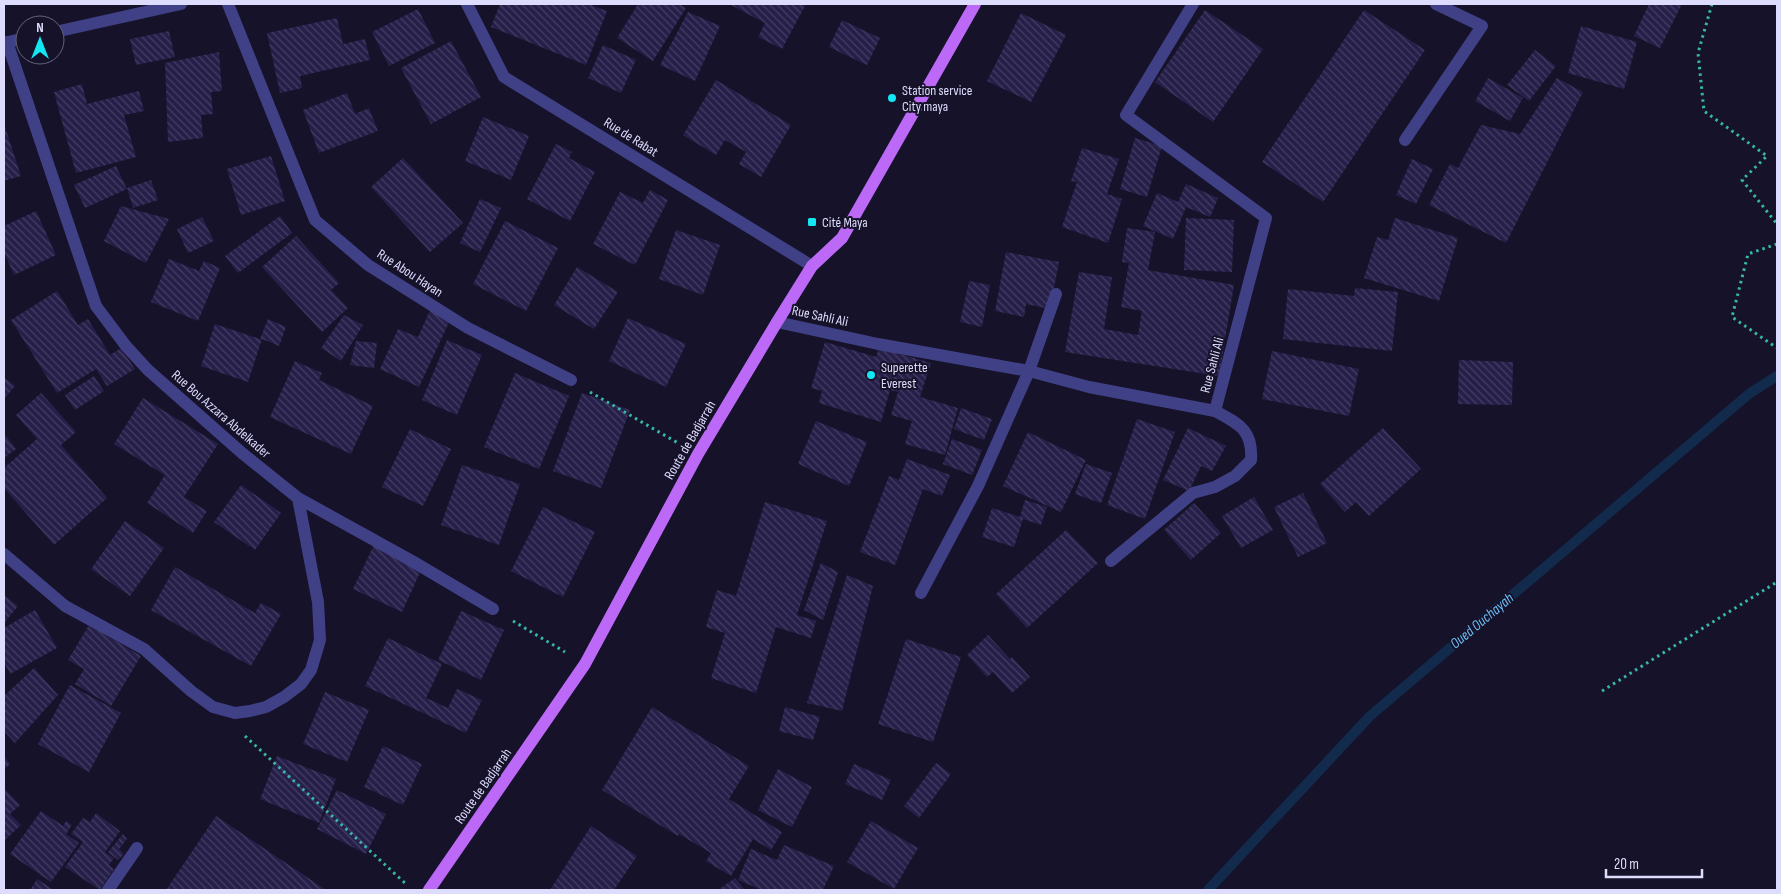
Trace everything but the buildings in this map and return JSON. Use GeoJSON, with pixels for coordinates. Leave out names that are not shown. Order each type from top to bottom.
{"type":"FeatureCollection","features":[{"type":"Feature","properties":{"kind":"main road","name":"Route de Badjarrah"},"geometry":{"type":"LineString","coordinates":[[429,890],[585,664],[698,454],[812,266],[842,238],[975,4]]}},
{"type":"Feature","properties":{"kind":"street"},"geometry":{"type":"LineString","coordinates":[[65,30],[181,4]]}},
{"type":"Feature","properties":{"kind":"street","name":"Rue Abou Hayan"},"geometry":{"type":"LineString","coordinates":[[228,4],[315,220],[368,264],[468,328],[571,380]]}},
{"type":"Feature","properties":{"kind":"street","name":"Rue de Rabat"},"geometry":{"type":"LineString","coordinates":[[467,4],[504,77],[812,266]]}},
{"type":"Feature","properties":{"kind":"street","name":"Rue Sahli Ali"},"geometry":{"type":"LineString","coordinates":[[778,322],[878,344],[1029,371],[1089,387],[1215,411],[1266,218],[1126,115],[1194,4]]}},
{"type":"Feature","properties":{"kind":"street"},"geometry":{"type":"LineString","coordinates":[[1405,140],[1482,26],[1436,4]]}},
{"type":"Feature","properties":{"kind":"street","name":"Rue Bou Azzara Abdelkader"},"geometry":{"type":"LineString","coordinates":[[5,43],[96,306],[126,346],[148,370],[242,453],[298,498],[412,561],[493,609]]}},
{"type":"Feature","properties":{"kind":"street"},"geometry":{"type":"LineString","coordinates":[[921,593],[978,486],[1029,371],[1056,294]]}},
{"type":"Feature","properties":{"kind":"street"},"geometry":{"type":"LineString","coordinates":[[1111,561],[1192,493],[1215,487],[1235,476],[1251,460],[1252,447],[1240,425],[1215,411]]}},
{"type":"Feature","properties":{"kind":"street"},"geometry":{"type":"LineString","coordinates":[[4,554],[65,606],[144,649],[213,707],[235,712],[250,711],[266,707],[284,697],[301,684],[311,670],[320,640],[318,602],[298,498]]}},
{"type":"Feature","properties":{"kind":"street"},"geometry":{"type":"LineString","coordinates":[[108,890],[137,848]]}},
{"type":"Feature","properties":{"kind":"path"},"geometry":{"type":"LineString","coordinates":[[1712,4],[1698,53],[1704,110],[1767,156],[1742,180],[1777,224]]}},
{"type":"Feature","properties":{"kind":"path"},"geometry":{"type":"LineString","coordinates":[[1777,244],[1748,254],[1732,317],[1777,348]]}},
{"type":"Feature","properties":{"kind":"path"},"geometry":{"type":"LineString","coordinates":[[571,380],[698,454]]}},
{"type":"Feature","properties":{"kind":"path"},"geometry":{"type":"LineString","coordinates":[[1602,691],[1777,582]]}},
{"type":"Feature","properties":{"kind":"path"},"geometry":{"type":"LineString","coordinates":[[493,609],[585,664]]}},
{"type":"Feature","properties":{"kind":"path"},"geometry":{"type":"LineString","coordinates":[[242,733],[406,884]]}},
{"type":"Feature","properties":{"kind":"waterway","name":"Oued Ouchayah"},"geometry":{"type":"LineString","coordinates":[[1208,890],[1370,716],[1750,393],[1777,376]]}},
{"type":"Feature","properties":{"kind":"place","name":"Station service City maya"},"geometry":{"type":"Point","coordinates":[892,98]}},
{"type":"Feature","properties":{"kind":"place","name":"Cité Maya"},"geometry":{"type":"Point","coordinates":[812,222]}},
{"type":"Feature","properties":{"kind":"place","name":"Superette Everest"},"geometry":{"type":"Point","coordinates":[871,375]}}]}
